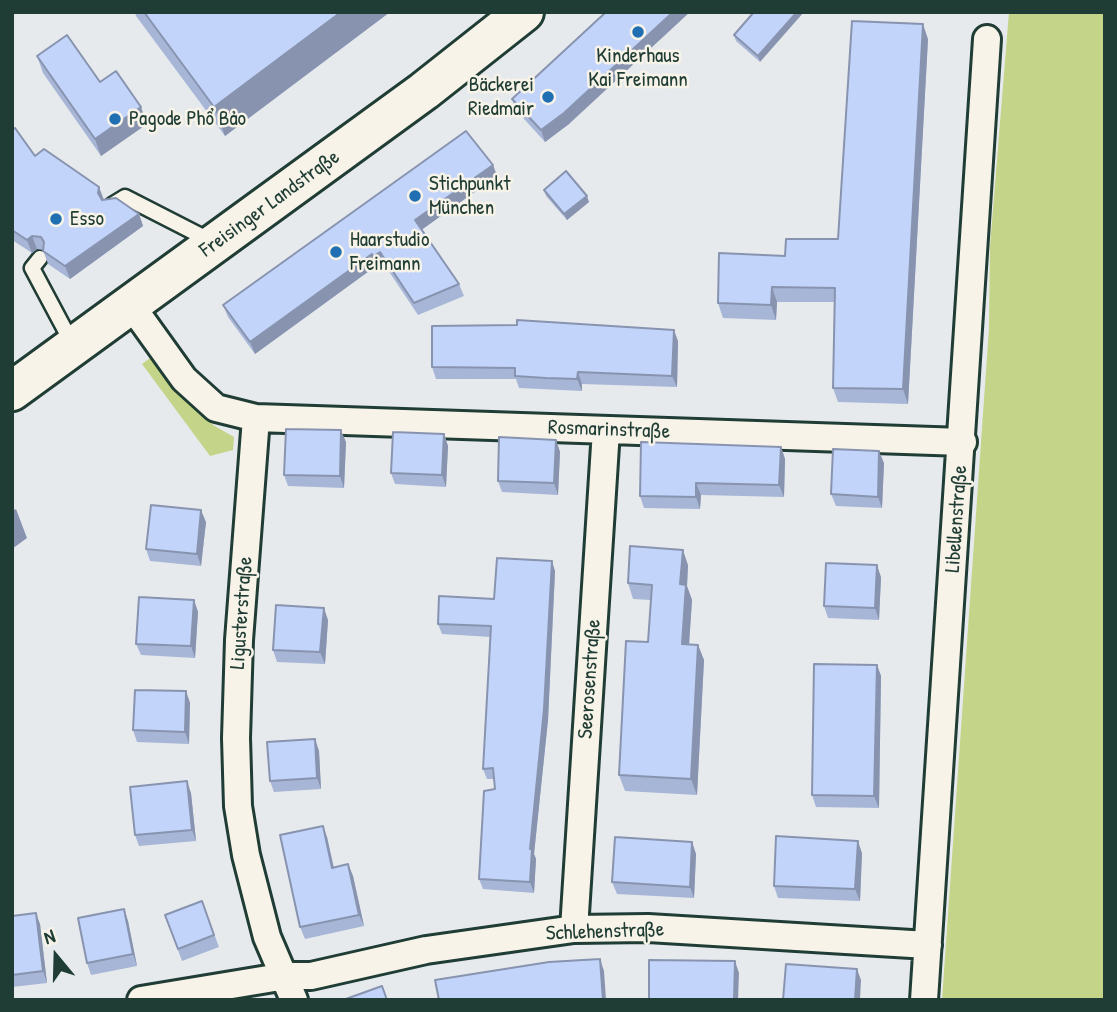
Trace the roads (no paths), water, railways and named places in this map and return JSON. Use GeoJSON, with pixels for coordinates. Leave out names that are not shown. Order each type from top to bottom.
{"type":"FeatureCollection","features":[{"type":"Feature","properties":{"kind":"main road","name":"Freisinger Landstraße"},"geometry":{"type":"LineString","coordinates":[[12,391],[424,91],[524,12]]}},
{"type":"Feature","properties":{"kind":"street","name":"Libellenstraße"},"geometry":{"type":"LineString","coordinates":[[924,1000],[963,442],[987,39]]}},
{"type":"Feature","properties":{"kind":"street"},"geometry":{"type":"LineString","coordinates":[[131,305],[184,379],[216,408],[256,418]]}},
{"type":"Feature","properties":{"kind":"street","name":"Rosmarinstraße"},"geometry":{"type":"LineString","coordinates":[[256,418],[963,442]]}},
{"type":"Feature","properties":{"kind":"street","name":"Ligusterstraße"},"geometry":{"type":"LineString","coordinates":[[256,418],[239,640],[236,738],[238,806],[246,855],[267,937],[290,988]]}},
{"type":"Feature","properties":{"kind":"street","name":"Seerosenstraße"},"geometry":{"type":"LineString","coordinates":[[574,929],[606,430]]}},
{"type":"Feature","properties":{"kind":"street","name":"Schlehenstraße"},"geometry":{"type":"LineString","coordinates":[[141,1000],[290,988],[311,975],[426,950],[574,929],[648,928],[928,945]]}},
{"type":"Feature","properties":{"kind":"lane"},"geometry":{"type":"LineString","coordinates":[[112,205],[125,197],[215,243]]}},
{"type":"Feature","properties":{"kind":"lane"},"geometry":{"type":"LineString","coordinates":[[40,258],[32,268],[74,346]]}},
{"type":"Feature","properties":{"kind":"place","name":"Kinderhaus Kai Freimann"},"geometry":{"type":"Point","coordinates":[638,32]}},
{"type":"Feature","properties":{"kind":"place","name":"Bäckerei Riedmair"},"geometry":{"type":"Point","coordinates":[548,97]}},
{"type":"Feature","properties":{"kind":"place","name":"Pagode Phổ Bảo"},"geometry":{"type":"Point","coordinates":[115,119]}},
{"type":"Feature","properties":{"kind":"place","name":"Stichpunkt München"},"geometry":{"type":"Point","coordinates":[415,196]}},
{"type":"Feature","properties":{"kind":"place","name":"Esso"},"geometry":{"type":"Point","coordinates":[56,219]}},
{"type":"Feature","properties":{"kind":"place","name":"Haarstudio Freimann"},"geometry":{"type":"Point","coordinates":[336,252]}}]}
